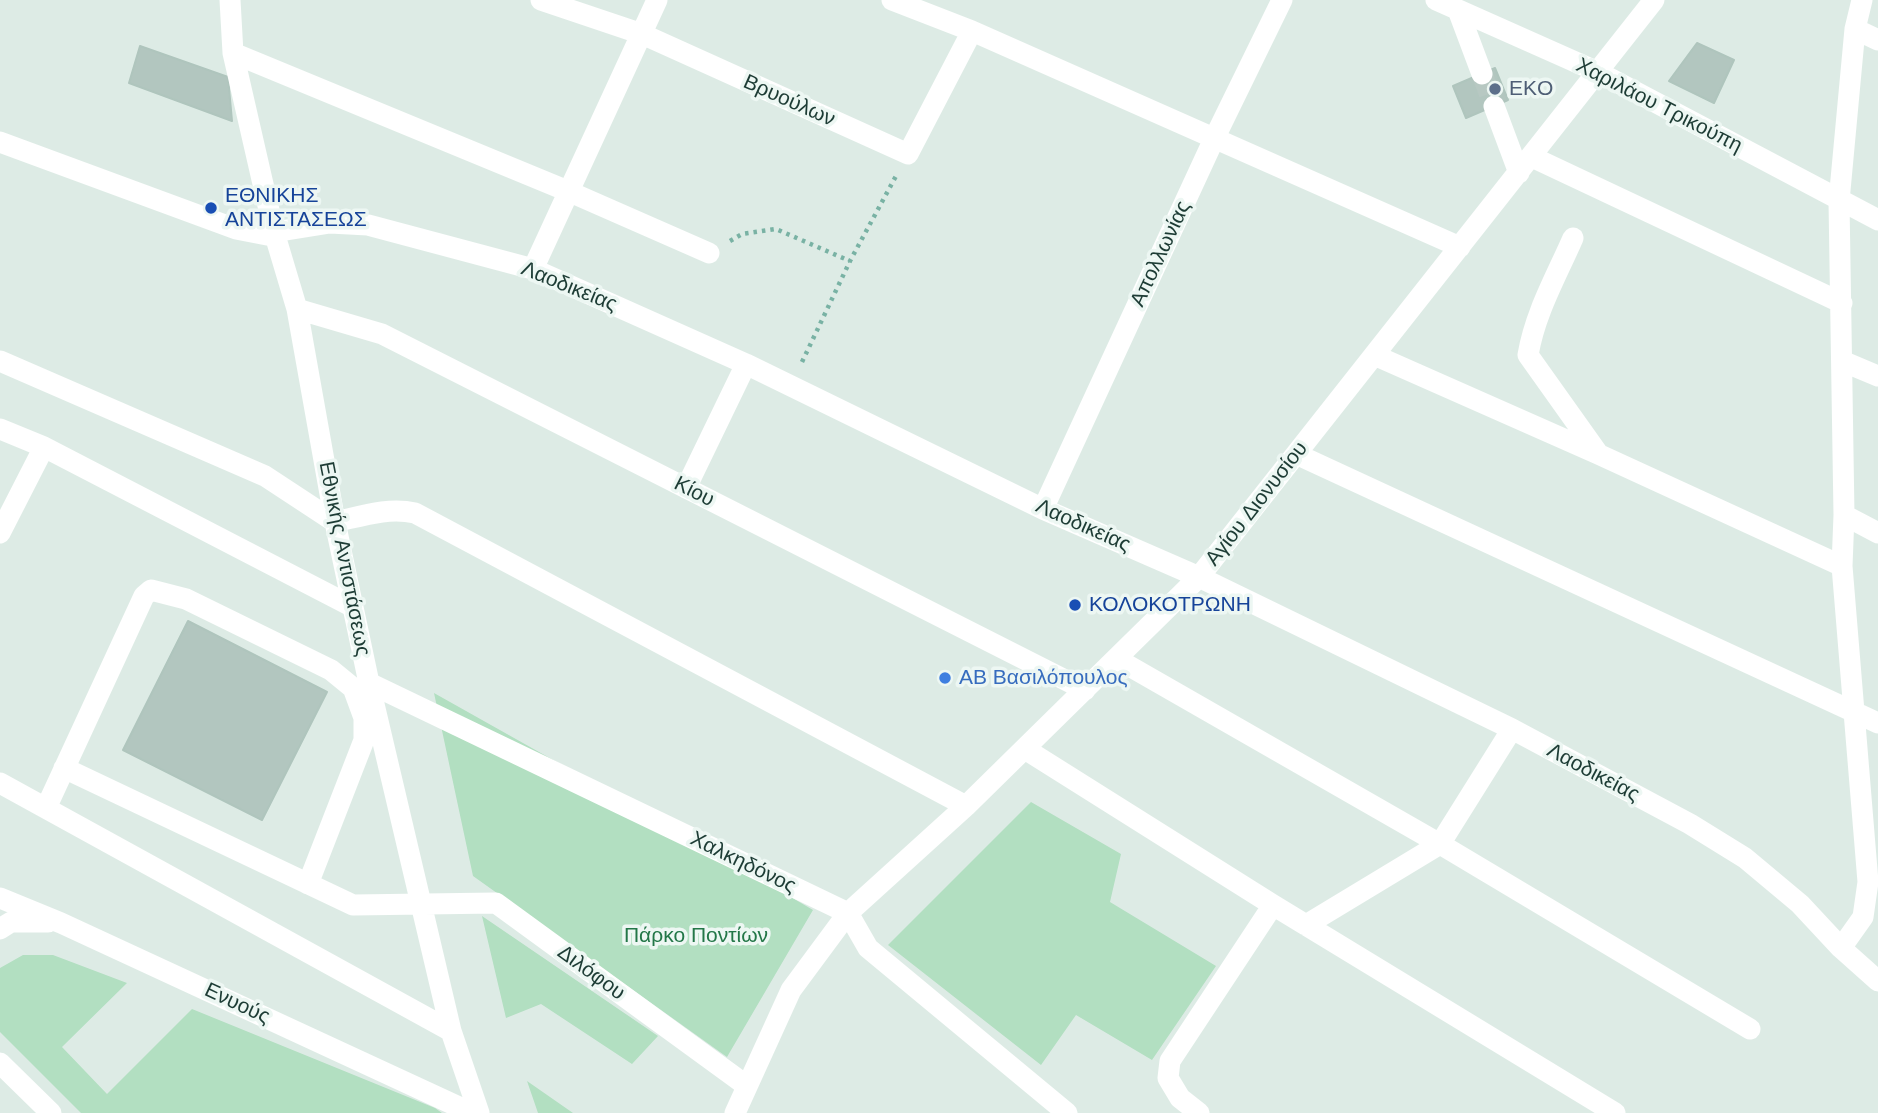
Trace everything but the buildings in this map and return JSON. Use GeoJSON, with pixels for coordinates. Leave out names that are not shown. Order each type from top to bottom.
{"type":"FeatureCollection","features":[{"type":"Feature","properties":{"kind":"street","name":"Εθνικής Αντιστάσεως"},"geometry":{"type":"LineString","coordinates":[[230,0],[233,53],[274,232],[297,309],[335,522],[369,683],[452,1031],[478,1113]]}},
{"type":"Feature","properties":{"kind":"street","name":"Βρυούλων"},"geometry":{"type":"LineString","coordinates":[[541,0],[642,34],[908,154]]}},
{"type":"Feature","properties":{"kind":"street"},"geometry":{"type":"LineString","coordinates":[[533,269],[657,0]]}},
{"type":"Feature","properties":{"kind":"street"},"geometry":{"type":"LineString","coordinates":[[892,0],[972,32],[1460,247]]}},
{"type":"Feature","properties":{"kind":"street","name":"Απολλωνίας"},"geometry":{"type":"LineString","coordinates":[[1043,509],[1214,139],[1282,0]]}},
{"type":"Feature","properties":{"kind":"street","name":"Χαριλάου Τρικούπη"},"geometry":{"type":"LineString","coordinates":[[1436,0],[1598,72],[1878,220]]}},
{"type":"Feature","properties":{"kind":"street","name":"Αγίου Διονυσίου"},"geometry":{"type":"LineString","coordinates":[[735,1113],[791,990],[848,913],[966,806],[1199,577],[1654,0]]}},
{"type":"Feature","properties":{"kind":"street"},"geometry":{"type":"LineString","coordinates":[[1841,948],[1863,917],[1868,882],[1842,566],[1844,515],[1839,201],[1855,29],[1862,0]]}},
{"type":"Feature","properties":{"kind":"street"},"geometry":{"type":"LineString","coordinates":[[1458,10],[1482,74]]}},
{"type":"Feature","properties":{"kind":"street"},"geometry":{"type":"LineString","coordinates":[[1855,29],[1878,40]]}},
{"type":"Feature","properties":{"kind":"street"},"geometry":{"type":"LineString","coordinates":[[908,154],[972,32]]}},
{"type":"Feature","properties":{"kind":"street"},"geometry":{"type":"LineString","coordinates":[[233,53],[570,192],[709,253]]}},
{"type":"Feature","properties":{"kind":"street"},"geometry":{"type":"LineString","coordinates":[[1493,106],[1525,165],[1842,303]]}},
{"type":"Feature","properties":{"kind":"street","name":"Λαοδικείας"},"geometry":{"type":"LineString","coordinates":[[0,142],[236,229],[267,235],[330,223],[368,225],[533,269],[746,364],[1043,509],[1199,577],[1511,729],[1690,824],[1745,858],[1800,904],[1841,948],[1878,981]]}},
{"type":"Feature","properties":{"kind":"street"},"geometry":{"type":"LineString","coordinates":[[1573,238],[1544,300],[1532,332],[1528,355],[1598,454]]}},
{"type":"Feature","properties":{"kind":"street","name":"Κίου"},"geometry":{"type":"LineString","coordinates":[[297,309],[382,334],[1085,690]]}},
{"type":"Feature","properties":{"kind":"street"},"geometry":{"type":"LineString","coordinates":[[1374,355],[1842,566]]}},
{"type":"Feature","properties":{"kind":"street"},"geometry":{"type":"LineString","coordinates":[[0,361],[265,476],[335,522],[401,510],[415,513],[966,806]]}},
{"type":"Feature","properties":{"kind":"street"},"geometry":{"type":"LineString","coordinates":[[1842,361],[1878,376]]}},
{"type":"Feature","properties":{"kind":"street"},"geometry":{"type":"LineString","coordinates":[[686,488],[746,364]]}},
{"type":"Feature","properties":{"kind":"street"},"geometry":{"type":"LineString","coordinates":[[0,429],[44,447],[353,607]]}},
{"type":"Feature","properties":{"kind":"street"},"geometry":{"type":"LineString","coordinates":[[0,533],[44,447]]}},
{"type":"Feature","properties":{"kind":"street"},"geometry":{"type":"LineString","coordinates":[[1296,454],[1878,723]]}},
{"type":"Feature","properties":{"kind":"street"},"geometry":{"type":"LineString","coordinates":[[1844,515],[1878,533]]}},
{"type":"Feature","properties":{"kind":"street"},"geometry":{"type":"LineString","coordinates":[[46,807],[144,596],[151,590],[186,598],[331,670],[352,688],[365,718],[364,740],[308,884]]}},
{"type":"Feature","properties":{"kind":"street"},"geometry":{"type":"LineString","coordinates":[[1117,659],[1440,844],[1750,1030]]}},
{"type":"Feature","properties":{"kind":"street","name":"Χαλκηδόνος"},"geometry":{"type":"LineString","coordinates":[[369,683],[848,913]]}},
{"type":"Feature","properties":{"kind":"street"},"geometry":{"type":"LineString","coordinates":[[1306,925],[1440,844],[1511,729]]}},
{"type":"Feature","properties":{"kind":"street"},"geometry":{"type":"LineString","coordinates":[[1025,749],[1273,905],[1615,1113]]}},
{"type":"Feature","properties":{"kind":"street","name":"Διλόφου"},"geometry":{"type":"LineString","coordinates":[[64,768],[353,905],[496,903],[747,1086]]}},
{"type":"Feature","properties":{"kind":"street"},"geometry":{"type":"LineString","coordinates":[[0,783],[452,1031]]}},
{"type":"Feature","properties":{"kind":"street","name":"Ενυούς"},"geometry":{"type":"LineString","coordinates":[[0,898],[61,923],[472,1113]]}},
{"type":"Feature","properties":{"kind":"street"},"geometry":{"type":"LineString","coordinates":[[1199,1113],[1180,1098],[1168,1078],[1170,1060],[1273,905]]}},
{"type":"Feature","properties":{"kind":"street"},"geometry":{"type":"LineString","coordinates":[[848,913],[868,948],[1067,1113]]}},
{"type":"Feature","properties":{"kind":"street"},"geometry":{"type":"LineString","coordinates":[[0,929],[11,922],[61,923]]}},
{"type":"Feature","properties":{"kind":"street"},"geometry":{"type":"LineString","coordinates":[[0,1063],[45,1110]]}},
{"type":"Feature","properties":{"kind":"path"},"geometry":{"type":"LineString","coordinates":[[791,386],[850,261],[908,154]]}},
{"type":"Feature","properties":{"kind":"path"},"geometry":{"type":"LineString","coordinates":[[709,253],[742,234],[776,229],[850,261]]}},
{"type":"Feature","properties":{"kind":"green space","name":"Πάρκο Ποντίων"},"geometry":{"type":"Polygon","coordinates":[[[434,693],[813,910],[727,1057],[473,876],[434,693]]]}},
{"type":"Feature","properties":{"kind":"green space"},"geometry":{"type":"Polygon","coordinates":[[[1031,802],[1121,854],[1110,902],[1216,966],[1152,1060],[1076,1015],[1041,1065],[888,945],[1031,802]]]}},
{"type":"Feature","properties":{"kind":"green space"},"geometry":{"type":"Polygon","coordinates":[[[482,916],[658,1036],[632,1064],[541,1004],[506,1018],[482,916]]]}},
{"type":"Feature","properties":{"kind":"green space"},"geometry":{"type":"Polygon","coordinates":[[[23,955],[53,955],[127,983],[62,1047],[107,1094],[192,1009],[442,1113],[81,1113],[0,1032],[0,968],[23,955]]]}},
{"type":"Feature","properties":{"kind":"green space"},"geometry":{"type":"Polygon","coordinates":[[[527,1081],[573,1113],[538,1113],[527,1081]]]}},
{"type":"Feature","properties":{"kind":"tunnel"},"geometry":{"type":"LineString","coordinates":[[1482,74],[1494,106]]}},
{"type":"Feature","properties":{"kind":"place","name":"EKO"},"geometry":{"type":"Point","coordinates":[1495,89]}},
{"type":"Feature","properties":{"kind":"place","name":"ΕΘΝΙΚΗΣ ΑΝΤΙΣΤΑΣΕΩΣ"},"geometry":{"type":"Point","coordinates":[211,208]}},
{"type":"Feature","properties":{"kind":"place","name":"ΚΟΛΟΚΟΤΡΩΝΗ"},"geometry":{"type":"Point","coordinates":[1075,605]}},
{"type":"Feature","properties":{"kind":"place","name":"ΑΒ Βασιλόπουλος"},"geometry":{"type":"Point","coordinates":[945,678]}}]}
